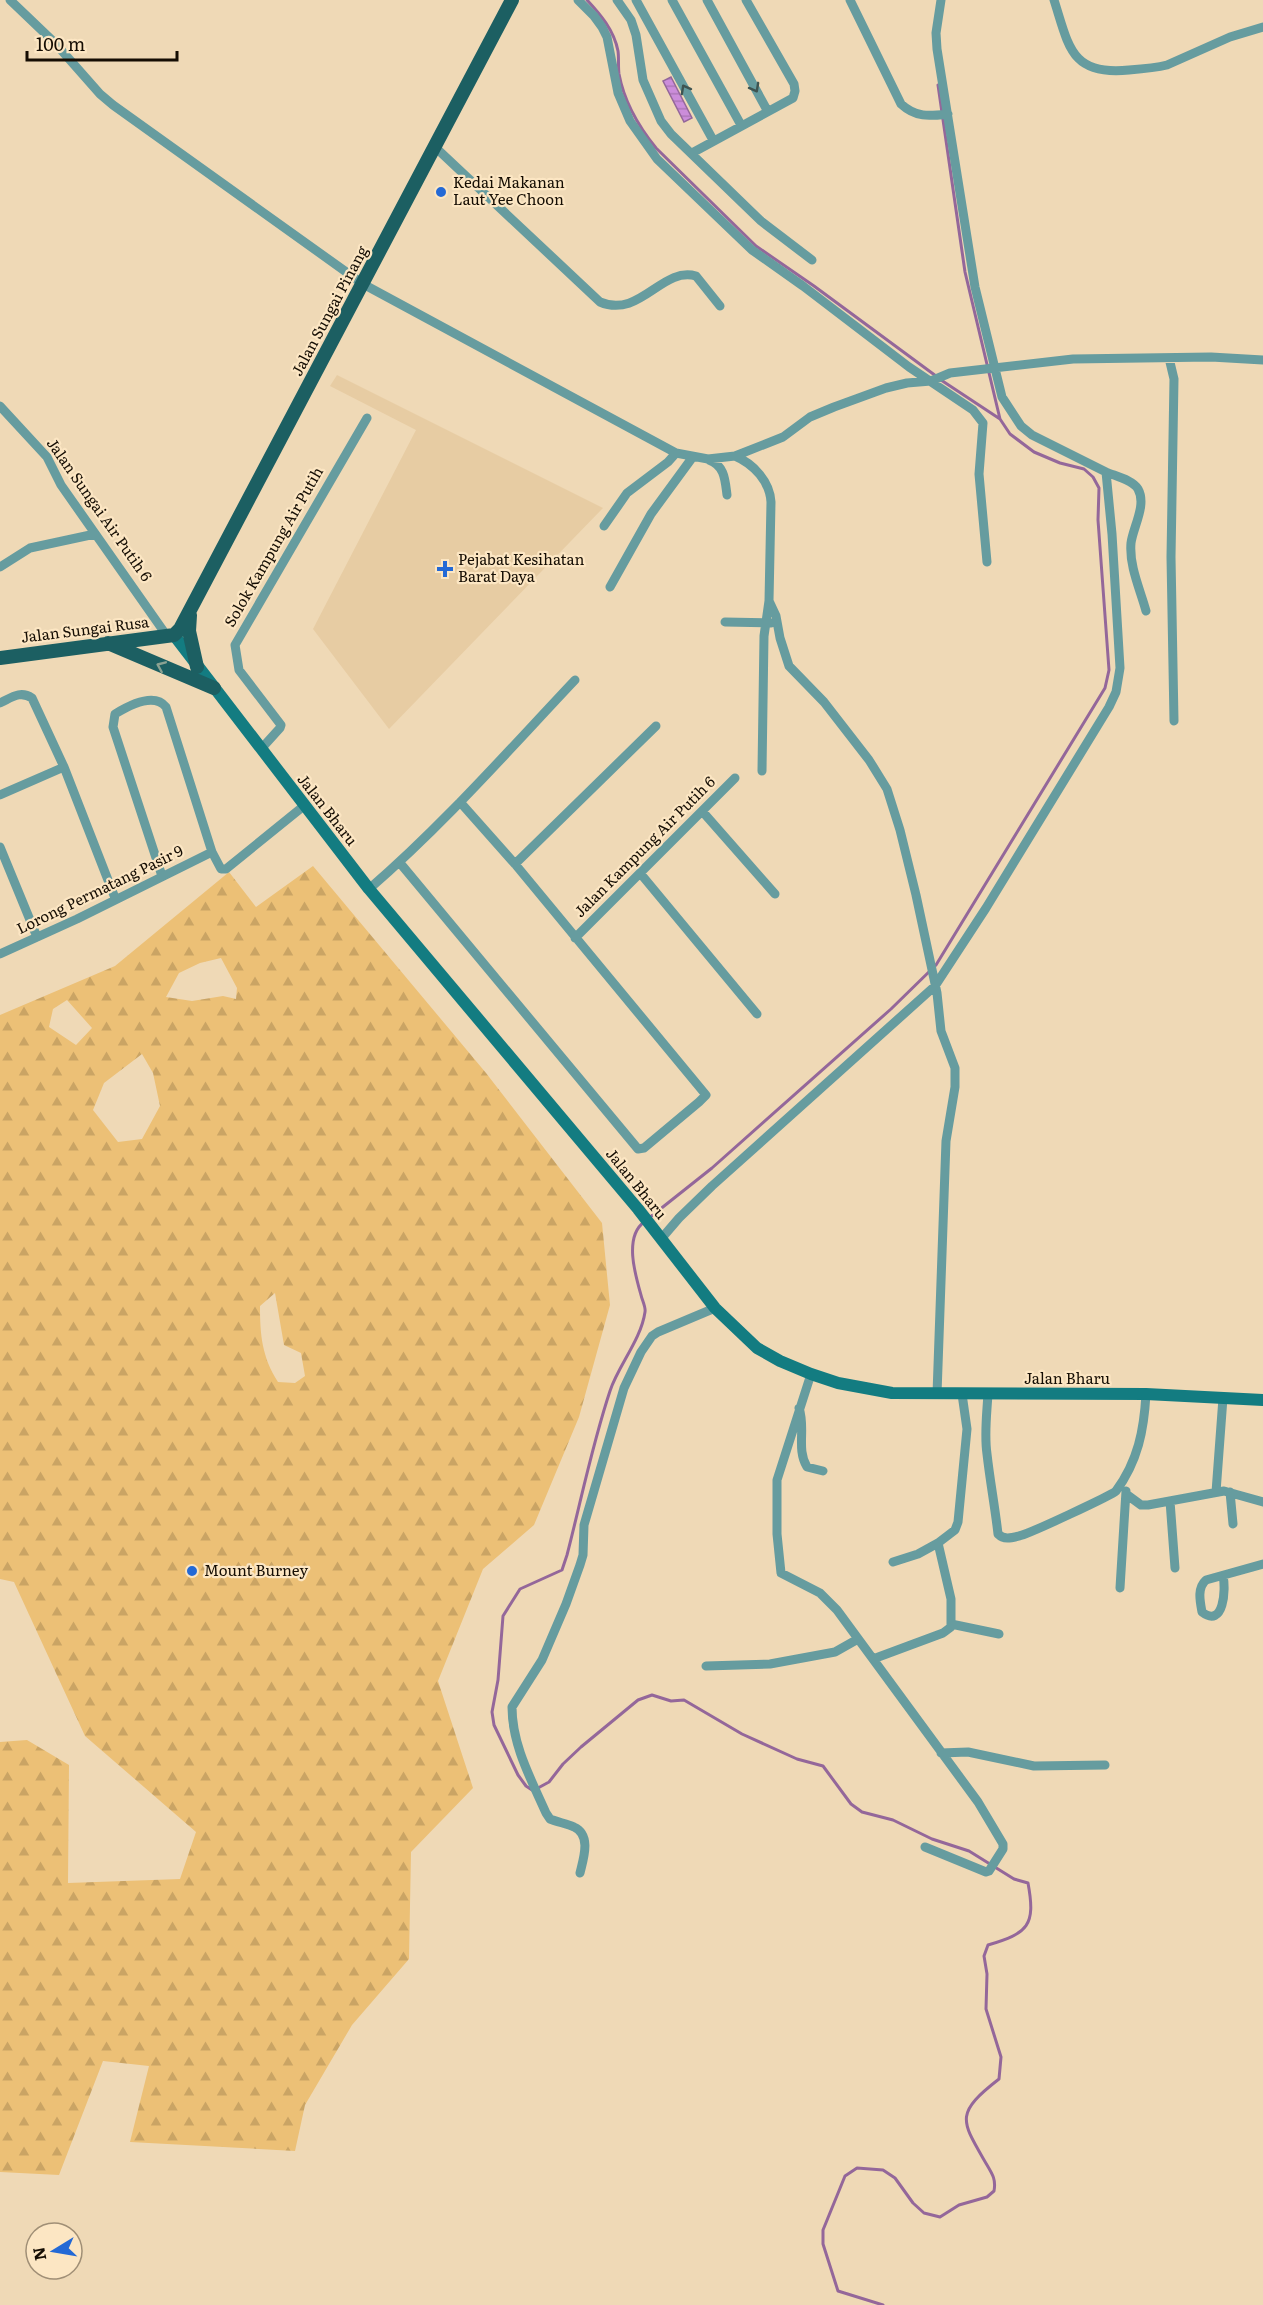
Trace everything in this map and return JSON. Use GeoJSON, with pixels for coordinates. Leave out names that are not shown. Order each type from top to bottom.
{"type":"FeatureCollection","features":[{"type":"Feature","properties":{"kind":"main road","name":"Jalan Sungai Pinang"},"geometry":{"type":"LineString","coordinates":[[171,635],[190,612],[512,0]]}},
{"type":"Feature","properties":{"kind":"main road"},"geometry":{"type":"LineString","coordinates":[[190,612],[189,631],[197,667]]}},
{"type":"Feature","properties":{"kind":"main road","name":"Jalan Bharu"},"geometry":{"type":"LineString","coordinates":[[171,635],[369,889],[638,1209],[715,1308],[757,1348],[811,1374],[869,1390],[892,1393],[1146,1394],[1263,1400]]}},
{"type":"Feature","properties":{"kind":"main road","name":"Jalan Sungai Rusa"},"geometry":{"type":"LineString","coordinates":[[0,658],[171,635]]}},
{"type":"Feature","properties":{"kind":"main road"},"geometry":{"type":"LineString","coordinates":[[108,643],[214,688]]}},
{"type":"Feature","properties":{"kind":"street"},"geometry":{"type":"LineString","coordinates":[[10,0],[55,43],[100,94],[113,105],[363,284],[676,453],[692,458],[735,456],[783,437],[810,417],[886,388],[907,383],[990,369],[1073,359],[1263,360]]}},
{"type":"Feature","properties":{"kind":"street"},"geometry":{"type":"LineString","coordinates":[[578,0],[594,16],[607,37],[618,93],[630,121],[657,159],[752,250],[909,367],[935,379],[973,410],[983,423],[979,474],[987,562]]}},
{"type":"Feature","properties":{"kind":"street"},"geometry":{"type":"LineString","coordinates":[[617,0],[631,20],[636,35],[643,80],[661,121],[671,134],[761,221],[812,260]]}},
{"type":"Feature","properties":{"kind":"street"},"geometry":{"type":"LineString","coordinates":[[636,0],[713,140]]}},
{"type":"Feature","properties":{"kind":"street"},"geometry":{"type":"LineString","coordinates":[[672,0],[741,125]]}},
{"type":"Feature","properties":{"kind":"street"},"geometry":{"type":"LineString","coordinates":[[707,0],[767,110]]}},
{"type":"Feature","properties":{"kind":"street"},"geometry":{"type":"LineString","coordinates":[[692,153],[767,110],[793,98],[795,91],[746,0]]}},
{"type":"Feature","properties":{"kind":"street"},"geometry":{"type":"LineString","coordinates":[[850,0],[902,104],[917,115],[945,114]]}},
{"type":"Feature","properties":{"kind":"street"},"geometry":{"type":"LineString","coordinates":[[941,0],[937,41],[945,114],[990,369],[1002,397],[1021,426],[1048,444],[1134,485],[1138,490],[1141,507],[1133,533],[1131,555],[1146,611]]}},
{"type":"Feature","properties":{"kind":"street"},"geometry":{"type":"LineString","coordinates":[[1054,0],[1069,45],[1077,57],[1088,66],[1103,71],[1157,68],[1230,37],[1263,27]]}},
{"type":"Feature","properties":{"kind":"street"},"geometry":{"type":"LineString","coordinates":[[435,147],[600,302],[619,307],[630,304],[672,279],[691,274],[696,276],[720,306]]}},
{"type":"Feature","properties":{"kind":"street"},"geometry":{"type":"LineString","coordinates":[[1169,358],[1174,379],[1171,526],[1174,721]]}},
{"type":"Feature","properties":{"kind":"street","name":"Jalan Sungai Air Putih 6"},"geometry":{"type":"LineString","coordinates":[[0,406],[47,457],[61,484],[95,534],[171,635]]}},
{"type":"Feature","properties":{"kind":"street","name":"Solok Kampung Air Putih"},"geometry":{"type":"LineString","coordinates":[[261,749],[281,725],[239,670],[235,645],[367,418]]}},
{"type":"Feature","properties":{"kind":"street"},"geometry":{"type":"LineString","coordinates":[[604,526],[627,493],[668,462],[676,453]]}},
{"type":"Feature","properties":{"kind":"street"},"geometry":{"type":"LineString","coordinates":[[735,456],[761,475],[770,491],[769,601],[766,623],[762,771]]}},
{"type":"Feature","properties":{"kind":"street"},"geometry":{"type":"LineString","coordinates":[[609,587],[651,514],[692,458]]}},
{"type":"Feature","properties":{"kind":"street"},"geometry":{"type":"LineString","coordinates":[[708,459],[720,466],[724,473],[727,495]]}},
{"type":"Feature","properties":{"kind":"street"},"geometry":{"type":"LineString","coordinates":[[661,1239],[712,1186],[935,986],[1109,707],[1116,692],[1120,668],[1106,472]]}},
{"type":"Feature","properties":{"kind":"street"},"geometry":{"type":"LineString","coordinates":[[0,567],[30,548],[95,534]]}},
{"type":"Feature","properties":{"kind":"street"},"geometry":{"type":"LineString","coordinates":[[769,601],[789,666],[830,711],[869,760],[887,789],[900,831],[931,963],[940,1031],[951,1058],[955,1077],[946,1141],[937,1394]]}},
{"type":"Feature","properties":{"kind":"street"},"geometry":{"type":"LineString","coordinates":[[726,622],[777,623]]}},
{"type":"Feature","properties":{"kind":"street"},"geometry":{"type":"LineString","coordinates":[[369,889],[400,863],[575,680]]}},
{"type":"Feature","properties":{"kind":"street"},"geometry":{"type":"LineString","coordinates":[[0,704],[18,694],[32,698],[64,767],[115,898]]}},
{"type":"Feature","properties":{"kind":"street"},"geometry":{"type":"LineString","coordinates":[[162,876],[113,727],[115,714],[126,708],[150,700],[160,701],[166,707],[212,852],[219,867],[226,869],[305,806]]}},
{"type":"Feature","properties":{"kind":"street"},"geometry":{"type":"LineString","coordinates":[[515,864],[656,726]]}},
{"type":"Feature","properties":{"kind":"street"},"geometry":{"type":"LineString","coordinates":[[0,795],[64,767]]}},
{"type":"Feature","properties":{"kind":"street","name":"Jalan Kampung Air Putih 6"},"geometry":{"type":"LineString","coordinates":[[575,938],[735,778]]}},
{"type":"Feature","properties":{"kind":"street"},"geometry":{"type":"LineString","coordinates":[[400,863],[638,1149],[644,1148],[705,1095],[653,1029],[460,802]]}},
{"type":"Feature","properties":{"kind":"street"},"geometry":{"type":"LineString","coordinates":[[702,811],[775,894]]}},
{"type":"Feature","properties":{"kind":"street"},"geometry":{"type":"LineString","coordinates":[[0,847],[37,937]]}},
{"type":"Feature","properties":{"kind":"street","name":"Lorong Permatang Pasir 9"},"geometry":{"type":"LineString","coordinates":[[0,954],[212,852]]}},
{"type":"Feature","properties":{"kind":"street"},"geometry":{"type":"LineString","coordinates":[[640,873],[757,1014]]}},
{"type":"Feature","properties":{"kind":"street"},"geometry":{"type":"LineString","coordinates":[[580,1873],[586,1851],[584,1839],[574,1827],[550,1819],[518,1747],[512,1707],[542,1660],[566,1604],[583,1555],[584,1525],[624,1388],[641,1352],[652,1336],[715,1308]]}},
{"type":"Feature","properties":{"kind":"street"},"geometry":{"type":"LineString","coordinates":[[811,1374],[798,1408],[777,1480],[779,1569],[783,1576],[825,1597],[978,1802],[1003,1844],[1003,1849],[989,1871],[983,1872],[925,1847]]}},
{"type":"Feature","properties":{"kind":"street"},"geometry":{"type":"LineString","coordinates":[[988,1393],[987,1455],[999,1536],[1011,1538],[1022,1536],[1110,1496],[1123,1480],[1141,1442],[1146,1394]]}},
{"type":"Feature","properties":{"kind":"street"},"geometry":{"type":"LineString","coordinates":[[893,1562],[918,1554],[938,1544],[955,1530],[958,1521],[967,1429],[962,1394]]}},
{"type":"Feature","properties":{"kind":"street"},"geometry":{"type":"LineString","coordinates":[[1216,1492],[1223,1398]]}},
{"type":"Feature","properties":{"kind":"street"},"geometry":{"type":"LineString","coordinates":[[798,1408],[802,1419],[802,1457],[807,1467],[823,1471]]}},
{"type":"Feature","properties":{"kind":"street"},"geometry":{"type":"LineString","coordinates":[[1120,1588],[1126,1494],[1123,1480]]}},
{"type":"Feature","properties":{"kind":"street"},"geometry":{"type":"LineString","coordinates":[[1126,1494],[1141,1505],[1216,1492],[1230,1492],[1263,1502]]}},
{"type":"Feature","properties":{"kind":"street"},"geometry":{"type":"LineString","coordinates":[[1230,1492],[1233,1524]]}},
{"type":"Feature","properties":{"kind":"street"},"geometry":{"type":"LineString","coordinates":[[1170,1501],[1175,1568]]}},
{"type":"Feature","properties":{"kind":"street"},"geometry":{"type":"LineString","coordinates":[[873,1659],[943,1633],[951,1627],[951,1599],[938,1544]]}},
{"type":"Feature","properties":{"kind":"street"},"geometry":{"type":"LineString","coordinates":[[1223,1576],[1263,1564]]}},
{"type":"Feature","properties":{"kind":"street"},"geometry":{"type":"LineString","coordinates":[[951,1624],[999,1634]]}},
{"type":"Feature","properties":{"kind":"street"},"geometry":{"type":"LineString","coordinates":[[706,1666],[771,1664],[835,1652],[858,1639]]}},
{"type":"Feature","properties":{"kind":"street"},"geometry":{"type":"LineString","coordinates":[[941,1753],[968,1752],[1034,1766],[1105,1765]]}},
{"type":"Feature","properties":{"kind":"shaded area"},"geometry":{"type":"Polygon","coordinates":[[[671,77],[692,118],[684,122],[663,81],[671,77]]]}},
{"type":"Feature","properties":{"kind":"shaded area","name":"Pejabat Kesihatan Barat Daya"},"geometry":{"type":"Polygon","coordinates":[[[337,375],[603,508],[389,729],[313,629],[416,430],[330,386],[337,375]]]}},
{"type":"Feature","properties":{"kind":"green space"},"geometry":{"type":"Polygon","coordinates":[[[313,866],[486,1073],[602,1223],[610,1305],[579,1417],[534,1525],[483,1569],[438,1681],[473,1788],[411,1852],[409,1959],[352,2025],[305,2105],[295,2151],[130,2142],[149,2066],[103,2061],[59,2175],[0,2172],[0,1742],[27,1740],[69,1765],[68,1883],[180,1879],[196,1832],[85,1736],[14,1582],[0,1579],[0,1015],[115,966],[229,872],[256,907],[313,866]],[[221,958],[200,963],[179,973],[166,997],[192,1001],[223,996],[236,999],[237,988],[221,958]],[[67,1000],[53,1009],[49,1027],[76,1045],[92,1028],[67,1000]],[[142,1054],[104,1083],[93,1110],[118,1142],[142,1139],[160,1106],[153,1073],[142,1054]],[[275,1293],[260,1306],[261,1336],[268,1364],[278,1382],[295,1383],[305,1376],[301,1353],[284,1345],[275,1293]]]}},
{"type":"Feature","properties":{"kind":"waterway"},"geometry":{"type":"LineString","coordinates":[[587,0],[610,29],[618,51],[619,74],[624,94],[638,122],[656,148],[756,246],[936,376]]}},
{"type":"Feature","properties":{"kind":"waterway"},"geometry":{"type":"LineString","coordinates":[[649,1218],[712,1168],[891,1009],[936,965],[1105,688],[1109,670],[1098,520],[1099,488],[1093,477],[1084,469],[1060,463],[1034,452],[1010,434],[1000,419],[965,272],[938,85]]}},
{"type":"Feature","properties":{"kind":"waterway"},"geometry":{"type":"LineString","coordinates":[[941,380],[1000,419]]}},
{"type":"Feature","properties":{"kind":"waterway"},"geometry":{"type":"LineString","coordinates":[[532,1790],[518,1775],[494,1725],[492,1712],[498,1680],[503,1616],[520,1589],[562,1570],[610,1391],[643,1322],[645,1308],[634,1267],[633,1246],[634,1237],[644,1222]]}},
{"type":"Feature","properties":{"kind":"waterway"},"geometry":{"type":"LineString","coordinates":[[538,1788],[549,1782],[563,1764],[581,1747],[638,1700],[652,1695],[671,1701],[684,1700],[742,1734],[797,1759],[823,1766],[851,1804],[862,1812],[893,1820],[932,1839],[969,1851],[1014,1879],[1028,1883],[1031,1909],[1026,1926],[1012,1936],[988,1945],[984,1956],[987,1974],[986,2009],[1001,2057],[999,2079],[974,2101],[966,2118],[972,2138],[994,2178],[994,2191],[987,2197],[959,2205],[940,2217],[924,2213],[913,2203],[895,2178],[883,2170],[857,2168],[845,2176],[823,2230],[823,2244],[838,2291],[883,2305]]}},
{"type":"Feature","properties":{"kind":"place","name":"Kedai Makanan Laut Yee Choon"},"geometry":{"type":"Point","coordinates":[441,192]}},
{"type":"Feature","properties":{"kind":"place","name":"Pejabat Kesihatan Barat Daya"},"geometry":{"type":"Point","coordinates":[445,569]}},
{"type":"Feature","properties":{"kind":"place","name":"Mount Burney"},"geometry":{"type":"Point","coordinates":[192,1571]}}]}
